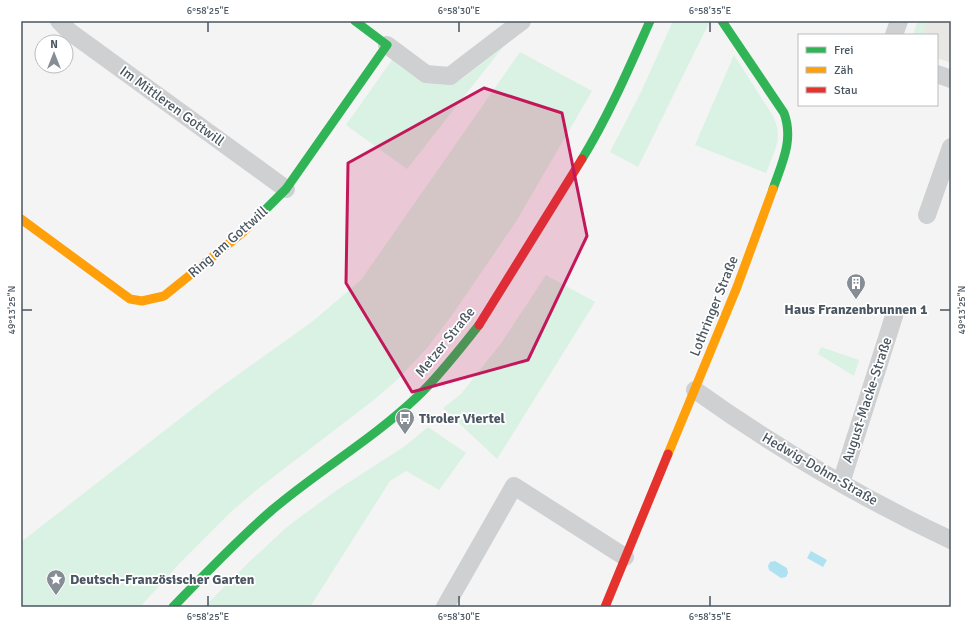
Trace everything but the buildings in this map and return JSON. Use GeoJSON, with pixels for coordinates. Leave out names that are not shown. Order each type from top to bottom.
{"type":"FeatureCollection","features":[{"type":"Feature","properties":{"kind":"street","name":"Im Mittleren Gottwill"},"geometry":{"type":"LineString","coordinates":[[59,21],[70,32],[286,189]]}},
{"type":"Feature","properties":{"kind":"street"},"geometry":{"type":"LineString","coordinates":[[355,21],[426,74],[450,76],[522,21]]}},
{"type":"Feature","properties":{"kind":"street","name":"Metzer Straße"},"geometry":{"type":"LineString","coordinates":[[173,607],[231,547],[267,514],[320,472],[387,423],[417,397],[440,374],[482,321],[591,145],[617,95],[650,21]]}},
{"type":"Feature","properties":{"kind":"street","name":"Lothringer Straße"},"geometry":{"type":"LineString","coordinates":[[605,607],[737,287],[785,153],[788,137],[788,124],[784,113],[722,21]]}},
{"type":"Feature","properties":{"kind":"street"},"geometry":{"type":"LineString","coordinates":[[894,34],[899,21]]}},
{"type":"Feature","properties":{"kind":"street","name":"Ring am Gottwill"},"geometry":{"type":"LineString","coordinates":[[21,219],[130,299],[142,301],[164,296],[242,233],[286,189],[387,45]]}},
{"type":"Feature","properties":{"kind":"street"},"geometry":{"type":"LineString","coordinates":[[938,74],[951,79]]}},
{"type":"Feature","properties":{"kind":"street"},"geometry":{"type":"LineString","coordinates":[[927,215],[951,147]]}},
{"type":"Feature","properties":{"kind":"street","name":"August-Macke-Straße"},"geometry":{"type":"LineString","coordinates":[[841,483],[894,316]]}},
{"type":"Feature","properties":{"kind":"street","name":"Hedwig-Dohm-Straße"},"geometry":{"type":"LineString","coordinates":[[695,390],[760,434],[841,483],[951,540]]}},
{"type":"Feature","properties":{"kind":"street"},"geometry":{"type":"LineString","coordinates":[[445,607],[514,486],[625,557]]}},
{"type":"Feature","properties":{"kind":"highlighted area"},"geometry":{"type":"Polygon","coordinates":[[[484,88],[562,113],[587,236],[528,360],[412,392],[346,283],[348,163],[484,88]]]}},
{"type":"Feature","properties":{"kind":"shaded area"},"geometry":{"type":"Polygon","coordinates":[[[918,21],[951,21],[951,63],[938,58],[938,34],[913,34],[918,21]]]}},
{"type":"Feature","properties":{"kind":"green space"},"geometry":{"type":"Polygon","coordinates":[[[673,21],[710,21],[638,167],[610,152],[641,92],[673,21]]]}},
{"type":"Feature","properties":{"kind":"green space"},"geometry":{"type":"Polygon","coordinates":[[[918,21],[927,21],[922,34],[913,34],[918,21]]]}},
{"type":"Feature","properties":{"kind":"green space"},"geometry":{"type":"Polygon","coordinates":[[[503,47],[407,169],[346,125],[392,60],[421,81],[451,84],[462,79],[503,47]]]}},
{"type":"Feature","properties":{"kind":"green space"},"geometry":{"type":"Polygon","coordinates":[[[520,52],[592,91],[517,220],[455,311],[428,347],[397,380],[375,399],[259,488],[232,511],[179,564],[140,607],[21,607],[21,542],[222,386],[313,321],[361,280],[520,52]]]}},
{"type":"Feature","properties":{"kind":"green space"},"geometry":{"type":"Polygon","coordinates":[[[734,55],[773,116],[778,131],[775,151],[766,173],[695,145],[734,55]]]}},
{"type":"Feature","properties":{"kind":"green space"},"geometry":{"type":"Polygon","coordinates":[[[546,275],[595,302],[497,459],[443,408],[461,394],[502,342],[546,275]]]}},
{"type":"Feature","properties":{"kind":"green space"},"geometry":{"type":"Polygon","coordinates":[[[821,347],[859,360],[854,376],[818,354],[821,347]]]}},
{"type":"Feature","properties":{"kind":"green space"},"geometry":{"type":"Polygon","coordinates":[[[428,427],[466,453],[439,490],[406,471],[390,481],[310,607],[204,607],[288,526],[337,490],[405,446],[428,427]]]}},
{"type":"Feature","properties":{"kind":"water"},"geometry":{"type":"Polygon","coordinates":[[[811,551],[827,560],[823,567],[807,558],[811,551]]]}},
{"type":"Feature","properties":{"kind":"water"},"geometry":{"type":"Polygon","coordinates":[[[775,561],[787,568],[788,573],[786,577],[781,578],[769,570],[768,566],[770,562],[775,561]]]}},
{"type":"Feature","properties":{"kind":"traffic: fast"},"geometry":{"type":"LineString","coordinates":[[263,212],[286,189],[387,45],[355,21]]}},
{"type":"Feature","properties":{"kind":"traffic: fast"},"geometry":{"type":"LineString","coordinates":[[582,159],[610,108],[650,21]]}},
{"type":"Feature","properties":{"kind":"traffic: fast"},"geometry":{"type":"LineString","coordinates":[[722,21],[784,113],[788,133],[786,151],[773,189]]}},
{"type":"Feature","properties":{"kind":"traffic: fast"},"geometry":{"type":"LineString","coordinates":[[173,607],[259,521],[308,481],[401,412],[442,371],[479,325]]}},
{"type":"Feature","properties":{"kind":"traffic: slow"},"geometry":{"type":"LineString","coordinates":[[668,454],[737,287],[773,189]]}},
{"type":"Feature","properties":{"kind":"traffic: slow"},"geometry":{"type":"LineString","coordinates":[[21,219],[130,299],[142,301],[164,296],[242,233],[263,212]]}},
{"type":"Feature","properties":{"kind":"traffic: jam"},"geometry":{"type":"LineString","coordinates":[[479,325],[582,159]]}},
{"type":"Feature","properties":{"kind":"traffic: jam"},"geometry":{"type":"LineString","coordinates":[[605,607],[668,454]]}},
{"type":"Feature","properties":{"kind":"place","name":"Haus Franzenbrunnen 1"},"geometry":{"type":"Point","coordinates":[856,300]}},
{"type":"Feature","properties":{"kind":"place","name":"Tiroler Viertel"},"geometry":{"type":"Point","coordinates":[405,435]}},
{"type":"Feature","properties":{"kind":"place","name":"Deutsch-Französischer Garten"},"geometry":{"type":"Point","coordinates":[56,596]}}]}
